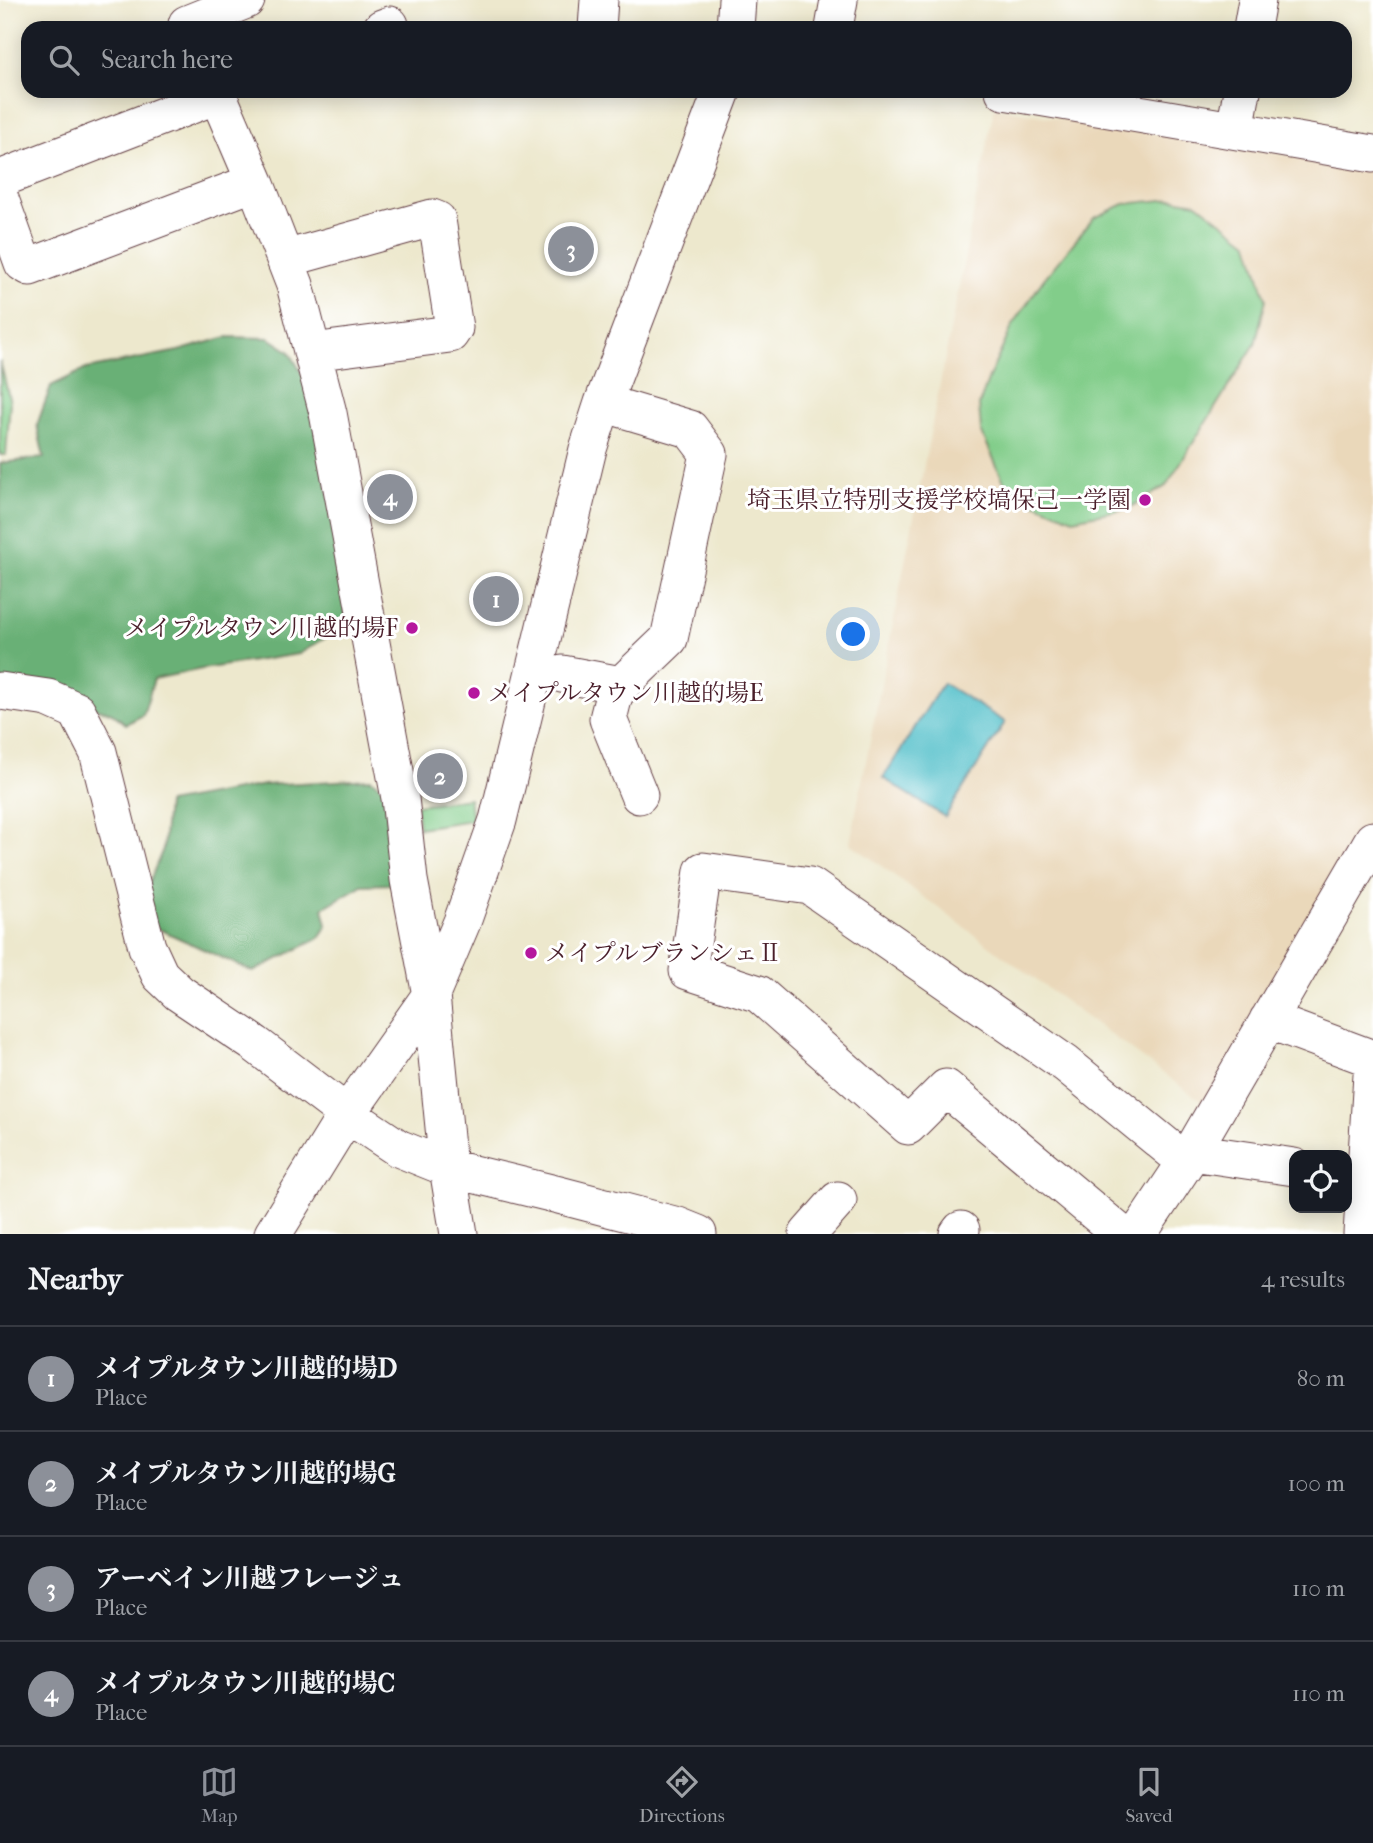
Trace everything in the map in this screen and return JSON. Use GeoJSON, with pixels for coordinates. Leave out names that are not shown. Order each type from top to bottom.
{"type":"FeatureCollection","features":[{"type":"Feature","properties":{"kind":"street"},"geometry":{"type":"LineString","coordinates":[[184,17],[246,0]]}},
{"type":"Feature","properties":{"kind":"street"},"geometry":{"type":"LineString","coordinates":[[598,21],[599,0]]}},
{"type":"Feature","properties":{"kind":"street"},"geometry":{"type":"LineString","coordinates":[[736,21],[737,0]]}},
{"type":"Feature","properties":{"kind":"street"},"geometry":{"type":"LineString","coordinates":[[835,21],[839,0]]}},
{"type":"Feature","properties":{"kind":"street"},"geometry":{"type":"LineString","coordinates":[[1253,21],[1257,0]]}},
{"type":"Feature","properties":{"kind":"street"},"geometry":{"type":"LineString","coordinates":[[0,179],[203,98]]}},
{"type":"Feature","properties":{"kind":"street"},"geometry":{"type":"LineString","coordinates":[[218,98],[256,183],[295,285],[328,413],[400,798],[409,880],[430,995],[448,1168],[459,1234]]}},
{"type":"Feature","properties":{"kind":"street"},"geometry":{"type":"LineString","coordinates":[[273,1234],[347,1114],[430,995],[462,922],[498,820],[588,449],[719,98]]}},
{"type":"Feature","properties":{"kind":"street"},"geometry":{"type":"LineString","coordinates":[[1045,98],[1373,154]]}},
{"type":"Feature","properties":{"kind":"street"},"geometry":{"type":"LineString","coordinates":[[1235,130],[1241,98]]}},
{"type":"Feature","properties":{"kind":"street"},"geometry":{"type":"LineString","coordinates":[[0,199],[23,263],[30,267],[256,183]]}},
{"type":"Feature","properties":{"kind":"street"},"geometry":{"type":"LineString","coordinates":[[285,259],[432,218],[437,220],[454,328],[450,334],[312,352]]}},
{"type":"Feature","properties":{"kind":"street"},"geometry":{"type":"LineString","coordinates":[[603,403],[691,429],[709,454],[669,639],[621,685],[614,695],[608,719],[639,795]]}},
{"type":"Feature","properties":{"kind":"street"},"geometry":{"type":"LineString","coordinates":[[562,674],[621,685]]}},
{"type":"Feature","properties":{"kind":"street"},"geometry":{"type":"LineString","coordinates":[[0,691],[48,698],[77,711],[98,752],[147,947],[160,975],[179,993],[255,1044],[347,1114],[398,1148],[448,1168],[682,1231]]}},
{"type":"Feature","properties":{"kind":"street"},"geometry":{"type":"LineString","coordinates":[[1138,1234],[1189,1157],[1373,840]]}},
{"type":"Feature","properties":{"kind":"street"},"geometry":{"type":"LineString","coordinates":[[1121,1234],[946,1088],[908,1126],[759,995],[688,971],[703,871],[810,886],[1066,1065],[1189,1157],[1289,1167]]}},
{"type":"Feature","properties":{"kind":"street"},"geometry":{"type":"LineString","coordinates":[[1268,1020],[1373,1059],[1356,1177],[1362,1234]]}},
{"type":"Feature","properties":{"kind":"street"},"geometry":{"type":"LineString","coordinates":[[808,1234],[838,1200]]}},
{"type":"Feature","properties":{"kind":"shaded area","name":"埼玉県立特別支援学校塙保己一学園"},"geometry":{"type":"Polygon","coordinates":[[[994,108],[1373,170],[1373,830],[1206,1105],[850,843],[994,108]]]}},
{"type":"Feature","properties":{"kind":"green space"},"geometry":{"type":"Polygon","coordinates":[[[1173,199],[1197,203],[1249,243],[1266,299],[1255,344],[1166,486],[1129,508],[1073,519],[1028,500],[1005,484],[981,431],[979,405],[1013,325],[1043,280],[1094,218],[1124,204],[1173,199]]]}},
{"type":"Feature","properties":{"kind":"green space"},"geometry":{"type":"Polygon","coordinates":[[[227,337],[269,338],[289,351],[307,382],[344,571],[346,625],[299,654],[154,679],[143,715],[126,724],[112,713],[0,681],[0,463],[44,458],[37,425],[51,386],[86,369],[178,351],[227,337]]]}},
{"type":"Feature","properties":{"kind":"green space"},"geometry":{"type":"Polygon","coordinates":[[[0,361],[10,402],[6,455],[0,455],[0,361]]]}},
{"type":"Feature","properties":{"kind":"green space"},"geometry":{"type":"Polygon","coordinates":[[[371,779],[385,789],[392,884],[362,885],[323,908],[327,925],[319,938],[253,972],[150,925],[143,897],[163,849],[167,803],[264,785],[371,779]]]}},
{"type":"Feature","properties":{"kind":"green space"},"geometry":{"type":"Polygon","coordinates":[[[469,798],[472,820],[419,828],[416,805],[469,798]]]}},
{"type":"Feature","properties":{"kind":"water"},"geometry":{"type":"Polygon","coordinates":[[[943,683],[1005,722],[945,817],[883,778],[943,683]]]}},
{"type":"Feature","properties":{"kind":"place","name":"アーベイン川越フレージュ"},"geometry":{"type":"Point","coordinates":[571,249]}},
{"type":"Feature","properties":{"kind":"place","name":"メイプルタウン川越的場C"},"geometry":{"type":"Point","coordinates":[390,497]}},
{"type":"Feature","properties":{"kind":"place","name":"埼玉県立特別支援学校塙保己一学園"},"geometry":{"type":"Point","coordinates":[1145,500]}},
{"type":"Feature","properties":{"kind":"place","name":"メイプルタウン川越的場D"},"geometry":{"type":"Point","coordinates":[496,599]}},
{"type":"Feature","properties":{"kind":"place","name":"メイプルタウン川越的場F"},"geometry":{"type":"Point","coordinates":[412,628]}},
{"type":"Feature","properties":{"kind":"place","name":"メイプルタウン川越的場E"},"geometry":{"type":"Point","coordinates":[474,693]}},
{"type":"Feature","properties":{"kind":"place","name":"メイプルタウン川越的場G"},"geometry":{"type":"Point","coordinates":[440,776]}},
{"type":"Feature","properties":{"kind":"place","name":"メイプルブランシェⅡ"},"geometry":{"type":"Point","coordinates":[531,953]}}]}
